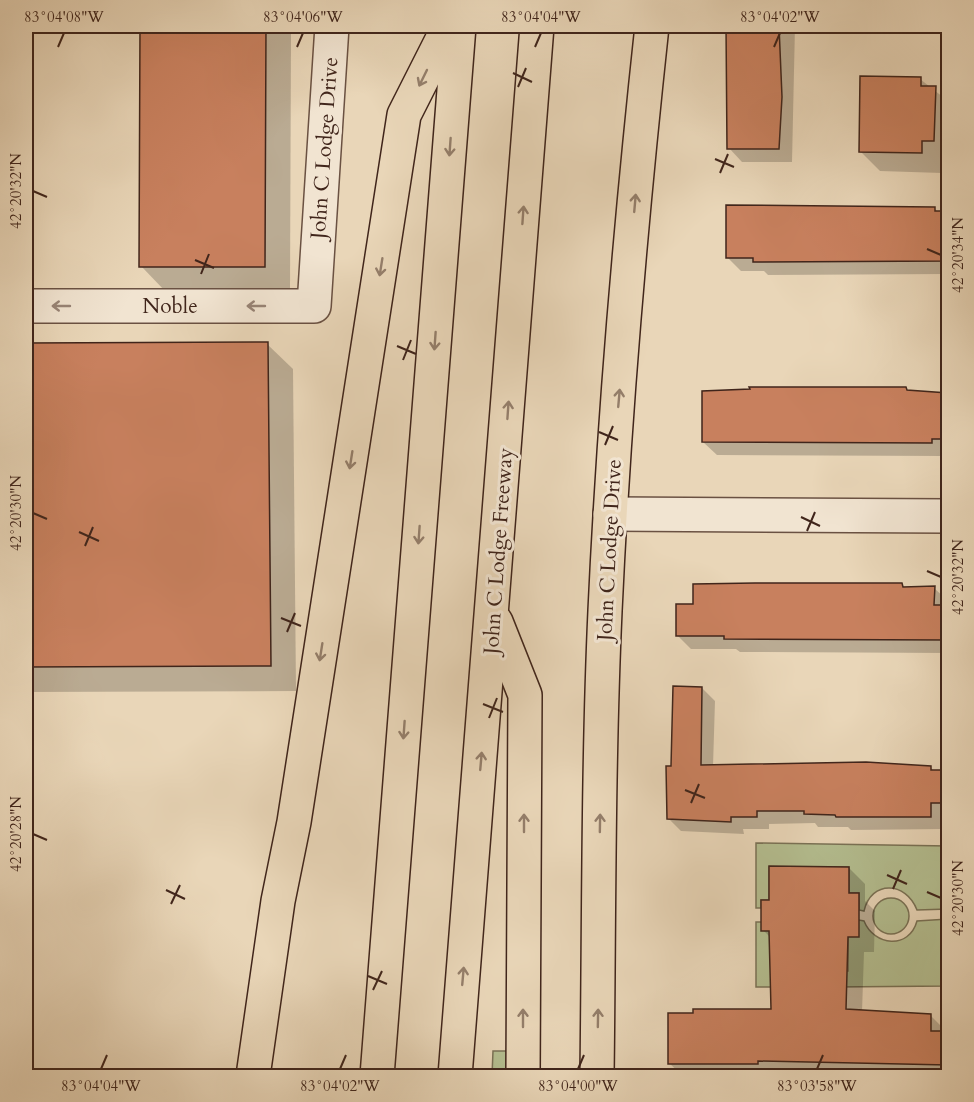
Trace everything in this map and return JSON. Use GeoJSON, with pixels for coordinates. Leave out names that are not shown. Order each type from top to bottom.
{"type":"FeatureCollection","features":[{"type":"Feature","properties":{"kind":"main road"},"geometry":{"type":"LineString","coordinates":[[253,1077],[278,901],[296,811],[404,115],[448,26]]}},
{"type":"Feature","properties":{"kind":"main road"},"geometry":{"type":"LineString","coordinates":[[377,1077],[459,26]]}},
{"type":"Feature","properties":{"kind":"main road","name":"John C Lodge Freeway"},"geometry":{"type":"LineString","coordinates":[[455,1077],[493,615],[537,26]]}},
{"type":"Feature","properties":{"kind":"main road","name":"John C Lodge Drive"},"geometry":{"type":"LineString","coordinates":[[597,1077],[600,738],[610,514],[652,26]]}},
{"type":"Feature","properties":{"kind":"main road"},"geometry":{"type":"LineString","coordinates":[[493,615],[525,694],[523,1077]]}},
{"type":"Feature","properties":{"kind":"street","name":"John C Lodge Drive"},"geometry":{"type":"LineString","coordinates":[[314,306],[332,26]]}},
{"type":"Feature","properties":{"kind":"street","name":"Noble"},"geometry":{"type":"LineString","coordinates":[[26,306],[314,306]]}},
{"type":"Feature","properties":{"kind":"street"},"geometry":{"type":"LineString","coordinates":[[610,514],[948,516]]}},
{"type":"Feature","properties":{"kind":"green space"},"geometry":{"type":"Polygon","coordinates":[[[756,843],[948,846],[948,909],[917,910],[912,900],[905,894],[897,889],[889,888],[881,889],[874,894],[864,911],[859,910],[859,893],[849,893],[849,867],[769,867],[769,900],[761,900],[761,908],[756,908],[756,843]]]}},
{"type":"Feature","properties":{"kind":"green space"},"geometry":{"type":"Polygon","coordinates":[[[891,898],[904,903],[909,916],[904,929],[891,934],[878,929],[873,916],[878,903],[891,898]]]}},
{"type":"Feature","properties":{"kind":"green space"},"geometry":{"type":"Polygon","coordinates":[[[948,919],[948,986],[833,987],[833,971],[848,971],[848,937],[859,920],[864,921],[875,936],[891,941],[907,937],[917,921],[948,919]]]}},
{"type":"Feature","properties":{"kind":"green space"},"geometry":{"type":"Polygon","coordinates":[[[756,922],[761,922],[825,987],[756,987],[756,922]]]}},
{"type":"Feature","properties":{"kind":"green space"},"geometry":{"type":"Polygon","coordinates":[[[493,1051],[510,1051],[511,1076],[492,1076],[493,1051]]]}},
{"type":"Feature","properties":{"kind":"building"},"geometry":{"type":"Polygon","coordinates":[[[140,26],[266,26],[265,267],[139,267],[140,26]]]}},
{"type":"Feature","properties":{"kind":"building"},"geometry":{"type":"Polygon","coordinates":[[[726,26],[779,26],[782,97],[779,149],[727,149],[726,26]]]}},
{"type":"Feature","properties":{"kind":"building"},"geometry":{"type":"Polygon","coordinates":[[[860,76],[921,77],[921,86],[936,86],[934,141],[922,141],[922,153],[859,152],[860,76]]]}},
{"type":"Feature","properties":{"kind":"building"},"geometry":{"type":"Polygon","coordinates":[[[726,205],[935,207],[935,211],[948,211],[948,261],[753,262],[753,258],[726,258],[726,205]]]}},
{"type":"Feature","properties":{"kind":"building"},"geometry":{"type":"Polygon","coordinates":[[[268,342],[271,666],[26,667],[26,343],[268,342]]]}},
{"type":"Feature","properties":{"kind":"building"},"geometry":{"type":"Polygon","coordinates":[[[749,387],[906,387],[907,390],[948,393],[948,439],[932,439],[932,443],[702,442],[702,391],[750,389],[749,387]]]}},
{"type":"Feature","properties":{"kind":"building"},"geometry":{"type":"Polygon","coordinates":[[[902,583],[903,587],[935,586],[934,605],[948,605],[948,640],[724,639],[724,636],[676,636],[676,604],[693,604],[693,584],[902,583]]]}},
{"type":"Feature","properties":{"kind":"building"},"geometry":{"type":"Polygon","coordinates":[[[673,686],[702,687],[701,765],[866,762],[931,766],[931,770],[948,770],[948,803],[931,803],[931,817],[836,817],[835,815],[804,814],[804,811],[757,811],[757,817],[731,817],[731,822],[667,819],[666,766],[671,766],[673,686]]]}},
{"type":"Feature","properties":{"kind":"building"},"geometry":{"type":"Polygon","coordinates":[[[769,866],[849,867],[849,893],[859,893],[859,937],[848,937],[846,1009],[931,1014],[931,1031],[948,1031],[948,1065],[758,1061],[758,1064],[668,1064],[668,1013],[693,1013],[693,1009],[771,1009],[769,931],[761,931],[761,900],[769,900],[769,866]]]}}]}
